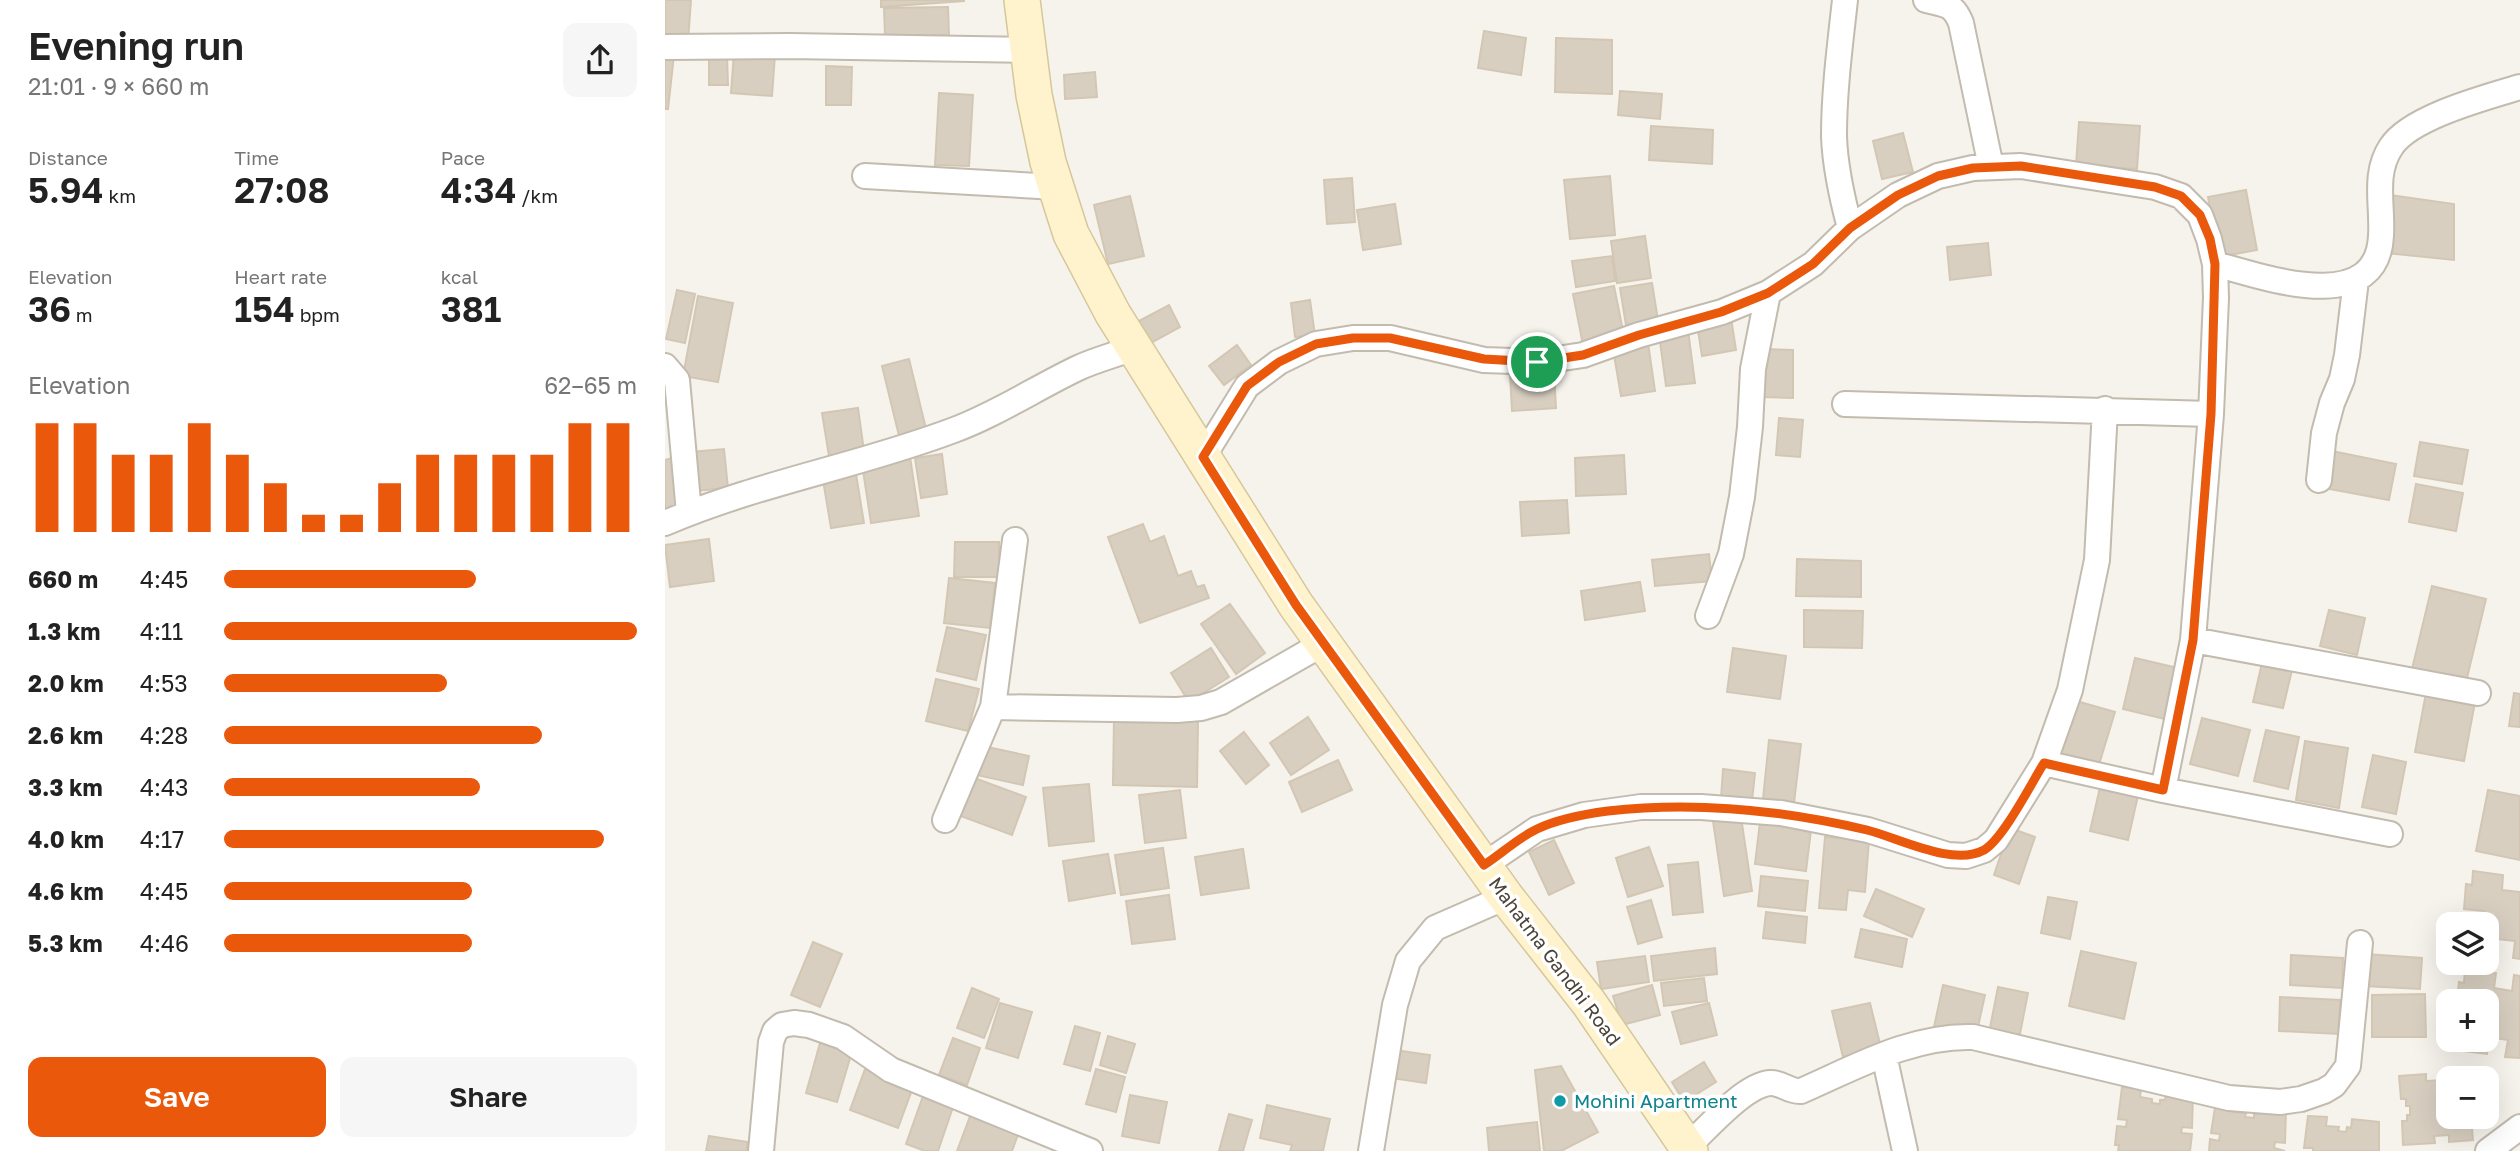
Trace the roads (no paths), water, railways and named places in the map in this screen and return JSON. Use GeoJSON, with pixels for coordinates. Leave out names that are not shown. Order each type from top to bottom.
{"type":"FeatureCollection","features":[{"type":"Feature","properties":{"kind":"main road","name":"Mahatma Gandhi Road"},"geometry":{"type":"LineString","coordinates":[[1022,0],[1034,95],[1048,162],[1071,234],[1133,348],[1296,605],[1506,897],[1589,1003],[1689,1149]]}},
{"type":"Feature","properties":{"kind":"street"},"geometry":{"type":"LineString","coordinates":[[1845,0],[1836,86],[1834,138],[1839,186],[1850,228]]}},
{"type":"Feature","properties":{"kind":"street"},"geometry":{"type":"LineString","coordinates":[[1926,0],[1947,5],[1957,11],[1991,167]]}},
{"type":"Feature","properties":{"kind":"street"},"geometry":{"type":"LineString","coordinates":[[665,47],[1029,50]]}},
{"type":"Feature","properties":{"kind":"street"},"geometry":{"type":"LineString","coordinates":[[2215,264],[2291,284],[2320,286],[2356,280],[2376,263],[2382,237],[2382,166],[2392,145],[2417,124],[2481,98],[2520,87]]}},
{"type":"Feature","properties":{"kind":"street"},"geometry":{"type":"LineString","coordinates":[[1203,457],[1247,386],[1279,362],[1316,344],[1353,338],[1390,338],[1484,359],[1537,362],[1583,355],[1639,335],[1721,312],[1768,293],[1813,264],[1850,228],[1898,195],[1938,176],[1973,168],[2021,166],[2155,187],[2181,196],[2200,215],[2210,239],[2215,264],[2211,414],[2193,640],[2163,790]]}},
{"type":"Feature","properties":{"kind":"street"},"geometry":{"type":"LineString","coordinates":[[865,176],[1056,187]]}},
{"type":"Feature","properties":{"kind":"street"},"geometry":{"type":"LineString","coordinates":[[2319,480],[2324,433],[2347,355],[2356,280]]}},
{"type":"Feature","properties":{"kind":"street"},"geometry":{"type":"LineString","coordinates":[[1708,616],[1731,554],[1742,498],[1750,427],[1752,369],[1768,293]]}},
{"type":"Feature","properties":{"kind":"street"},"geometry":{"type":"LineString","coordinates":[[665,523],[689,513],[956,430],[1079,367],[1133,348]]}},
{"type":"Feature","properties":{"kind":"street"},"geometry":{"type":"LineString","coordinates":[[665,366],[677,380],[689,513]]}},
{"type":"Feature","properties":{"kind":"street"},"geometry":{"type":"LineString","coordinates":[[1846,404],[2211,414]]}},
{"type":"Feature","properties":{"kind":"street"},"geometry":{"type":"LineString","coordinates":[[1484,865],[1537,829],[1584,814],[1641,807],[1702,807],[1781,813],[1868,830],[1948,855],[1966,856],[1984,850],[1996,840],[2044,763],[2070,690],[2097,559],[2105,409]]}},
{"type":"Feature","properties":{"kind":"street"},"geometry":{"type":"LineString","coordinates":[[945,820],[993,707],[1015,540]]}},
{"type":"Feature","properties":{"kind":"street"},"geometry":{"type":"LineString","coordinates":[[2193,640],[2478,693]]}},
{"type":"Feature","properties":{"kind":"street"},"geometry":{"type":"LineString","coordinates":[[993,707],[1177,710],[1201,708],[1221,702],[1324,643]]}},
{"type":"Feature","properties":{"kind":"street"},"geometry":{"type":"LineString","coordinates":[[2044,763],[2163,790],[2390,834]]}},
{"type":"Feature","properties":{"kind":"street"},"geometry":{"type":"LineString","coordinates":[[1371,1151],[1395,1005],[1408,961],[1435,928],[1506,897]]}},
{"type":"Feature","properties":{"kind":"street"},"geometry":{"type":"LineString","coordinates":[[1689,1149],[1745,1094],[1759,1086],[1777,1084],[1793,1091],[1801,1091],[1884,1055],[1938,1037],[1973,1037],[2229,1098],[2280,1102],[2301,1099],[2333,1085],[2348,1066],[2360,943]]}},
{"type":"Feature","properties":{"kind":"street"},"geometry":{"type":"LineString","coordinates":[[761,1151],[771,1042],[775,1031],[782,1025],[794,1023],[809,1025],[843,1037],[891,1070],[1090,1151]]}},
{"type":"Feature","properties":{"kind":"street"},"geometry":{"type":"LineString","coordinates":[[1884,1055],[1905,1151]]}},
{"type":"Feature","properties":{"kind":"street"},"geometry":{"type":"LineString","coordinates":[[2488,1150],[2520,1127]]}},
{"type":"Feature","properties":{"kind":"street"},"geometry":{"type":"LineString","coordinates":[[2488,1150],[2520,1151]]}},
{"type":"Feature","properties":{"kind":"place","name":"Mohini Apartment"},"geometry":{"type":"Point","coordinates":[1560,1101]}}]}
